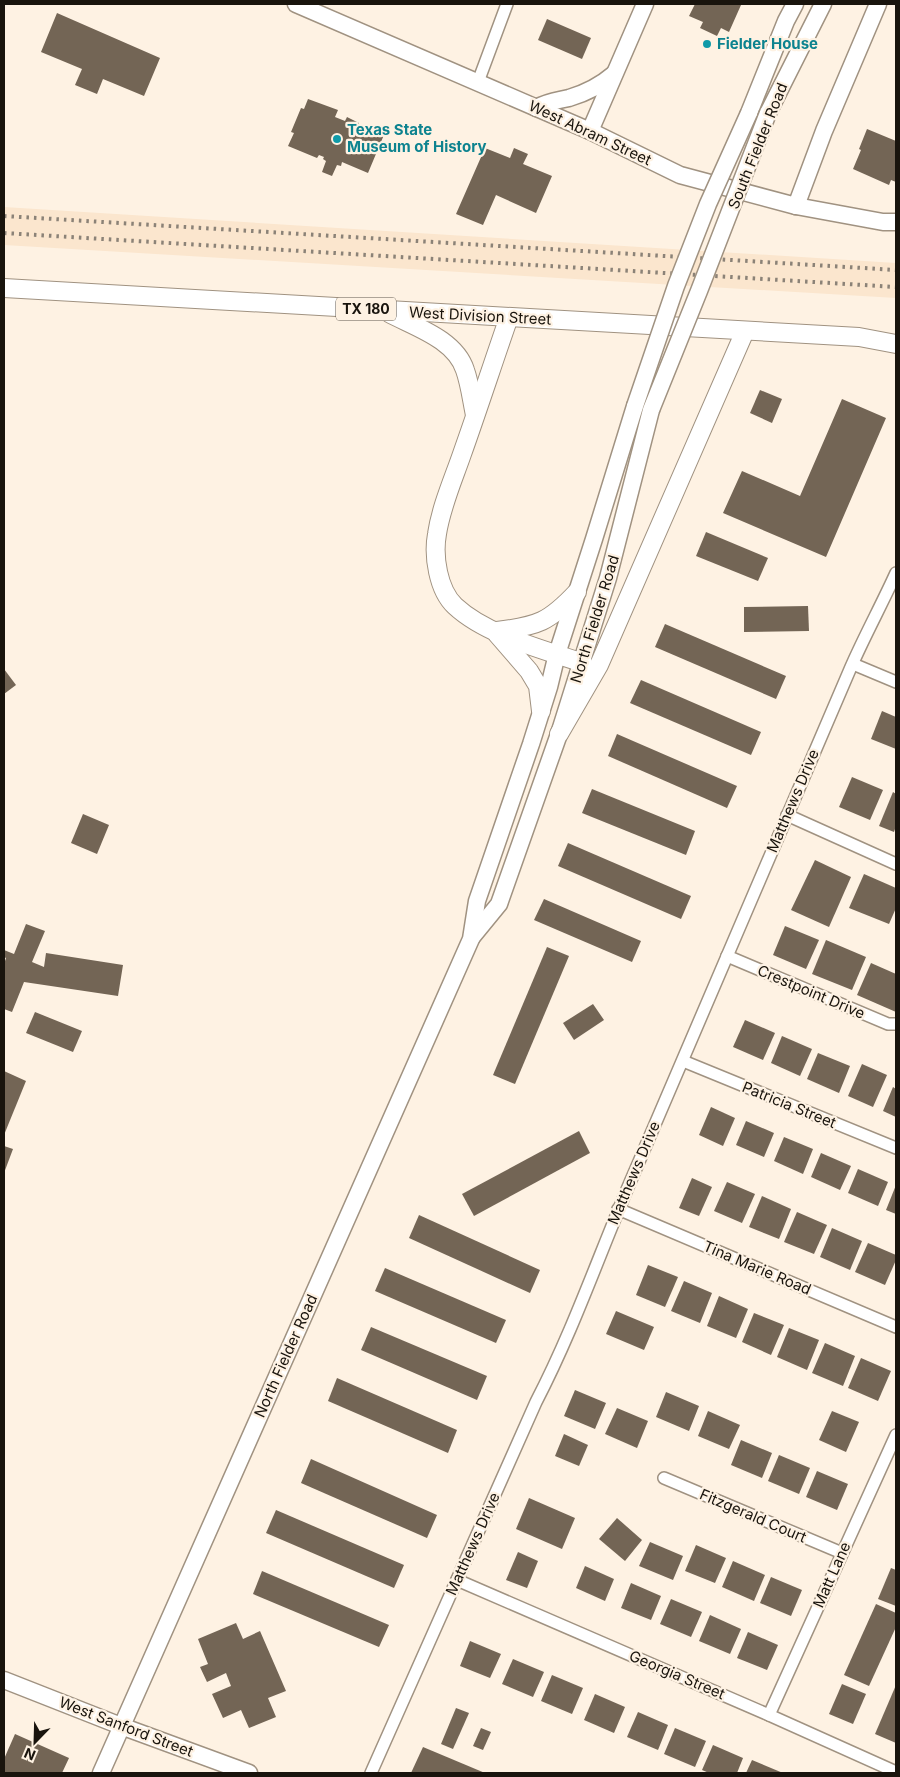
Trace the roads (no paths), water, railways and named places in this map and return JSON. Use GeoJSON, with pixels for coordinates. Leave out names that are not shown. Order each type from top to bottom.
{"type":"FeatureCollection","features":[{"type":"Feature","properties":{"kind":"main road","name":"West Abram Street"},"geometry":{"type":"LineString","coordinates":[[296,4],[590,131],[680,175],[796,206],[882,222],[896,222]]}},
{"type":"Feature","properties":{"kind":"main road"},"geometry":{"type":"LineString","coordinates":[[590,131],[645,4]]}},
{"type":"Feature","properties":{"kind":"main road","name":"South Fielder Road"},"geometry":{"type":"LineString","coordinates":[[676,286],[708,204],[795,4]]}},
{"type":"Feature","properties":{"kind":"main road","name":"South Fielder Road"},"geometry":{"type":"LineString","coordinates":[[699,291],[768,114],[823,4]]}},
{"type":"Feature","properties":{"kind":"main road"},"geometry":{"type":"LineString","coordinates":[[796,206],[824,131],[878,4]]}},
{"type":"Feature","properties":{"kind":"main road"},"geometry":{"type":"LineString","coordinates":[[536,108],[548,101],[583,94],[602,85],[615,72]]}},
{"type":"Feature","properties":{"kind":"main road","name":"North Fielder Road"},"geometry":{"type":"LineString","coordinates":[[471,939],[477,901],[541,711],[634,406],[676,286]]}},
{"type":"Feature","properties":{"kind":"main road","name":"West Division Street"},"geometry":{"type":"LineString","coordinates":[[4,288],[858,337],[896,344]]}},
{"type":"Feature","properties":{"kind":"main road","name":"North Fielder Road"},"geometry":{"type":"LineString","coordinates":[[101,1773],[471,939],[499,904],[583,663],[608,578],[651,410],[699,291]]}},
{"type":"Feature","properties":{"kind":"main road"},"geometry":{"type":"LineString","coordinates":[[384,310],[442,340],[456,354],[465,368],[475,416]]}},
{"type":"Feature","properties":{"kind":"main road"},"geometry":{"type":"LineString","coordinates":[[509,317],[441,518],[436,535],[436,559],[443,588],[454,605],[471,618],[495,631],[583,663]]}},
{"type":"Feature","properties":{"kind":"main road"},"geometry":{"type":"LineString","coordinates":[[559,734],[599,665],[746,331]]}},
{"type":"Feature","properties":{"kind":"main road"},"geometry":{"type":"LineString","coordinates":[[495,631],[515,629],[541,622],[559,611],[577,592]]}},
{"type":"Feature","properties":{"kind":"main road"},"geometry":{"type":"LineString","coordinates":[[495,631],[529,671],[538,686],[541,711]]}},
{"type":"Feature","properties":{"kind":"main road","name":"West Sanford Street"},"geometry":{"type":"LineString","coordinates":[[4,1680],[249,1773]]}},
{"type":"Feature","properties":{"kind":"street"},"geometry":{"type":"LineString","coordinates":[[478,82],[507,4]]}},
{"type":"Feature","properties":{"kind":"street","name":"Matthews Drive"},"geometry":{"type":"LineString","coordinates":[[371,1773],[456,1580],[552,1370],[618,1209],[852,664],[895,577]]}},
{"type":"Feature","properties":{"kind":"street"},"geometry":{"type":"LineString","coordinates":[[852,664],[896,682]]}},
{"type":"Feature","properties":{"kind":"street"},"geometry":{"type":"LineString","coordinates":[[787,815],[896,864]]}},
{"type":"Feature","properties":{"kind":"street","name":"Crestpoint Drive"},"geometry":{"type":"LineString","coordinates":[[727,956],[888,1024],[896,1024]]}},
{"type":"Feature","properties":{"kind":"street","name":"Patricia Street"},"geometry":{"type":"LineString","coordinates":[[683,1061],[896,1148]]}},
{"type":"Feature","properties":{"kind":"street","name":"Tina Marie Road"},"geometry":{"type":"LineString","coordinates":[[618,1209],[896,1327]]}},
{"type":"Feature","properties":{"kind":"street","name":"Matt Lane"},"geometry":{"type":"LineString","coordinates":[[769,1715],[896,1435]]}},
{"type":"Feature","properties":{"kind":"street","name":"Fitzgerald Court"},"geometry":{"type":"LineString","coordinates":[[664,1478],[842,1553]]}},
{"type":"Feature","properties":{"kind":"street","name":"Georgia Street"},"geometry":{"type":"LineString","coordinates":[[456,1580],[896,1772]]}},
{"type":"Feature","properties":{"kind":"railway"},"geometry":{"type":"LineString","coordinates":[[4,216],[896,270]]}},
{"type":"Feature","properties":{"kind":"railway"},"geometry":{"type":"LineString","coordinates":[[4,233],[896,287]]}},
{"type":"Feature","properties":{"kind":"place","name":"Fielder House"},"geometry":{"type":"Point","coordinates":[707,44]}},
{"type":"Feature","properties":{"kind":"place","name":"Texas State Museum of History"},"geometry":{"type":"Point","coordinates":[337,139]}}]}
